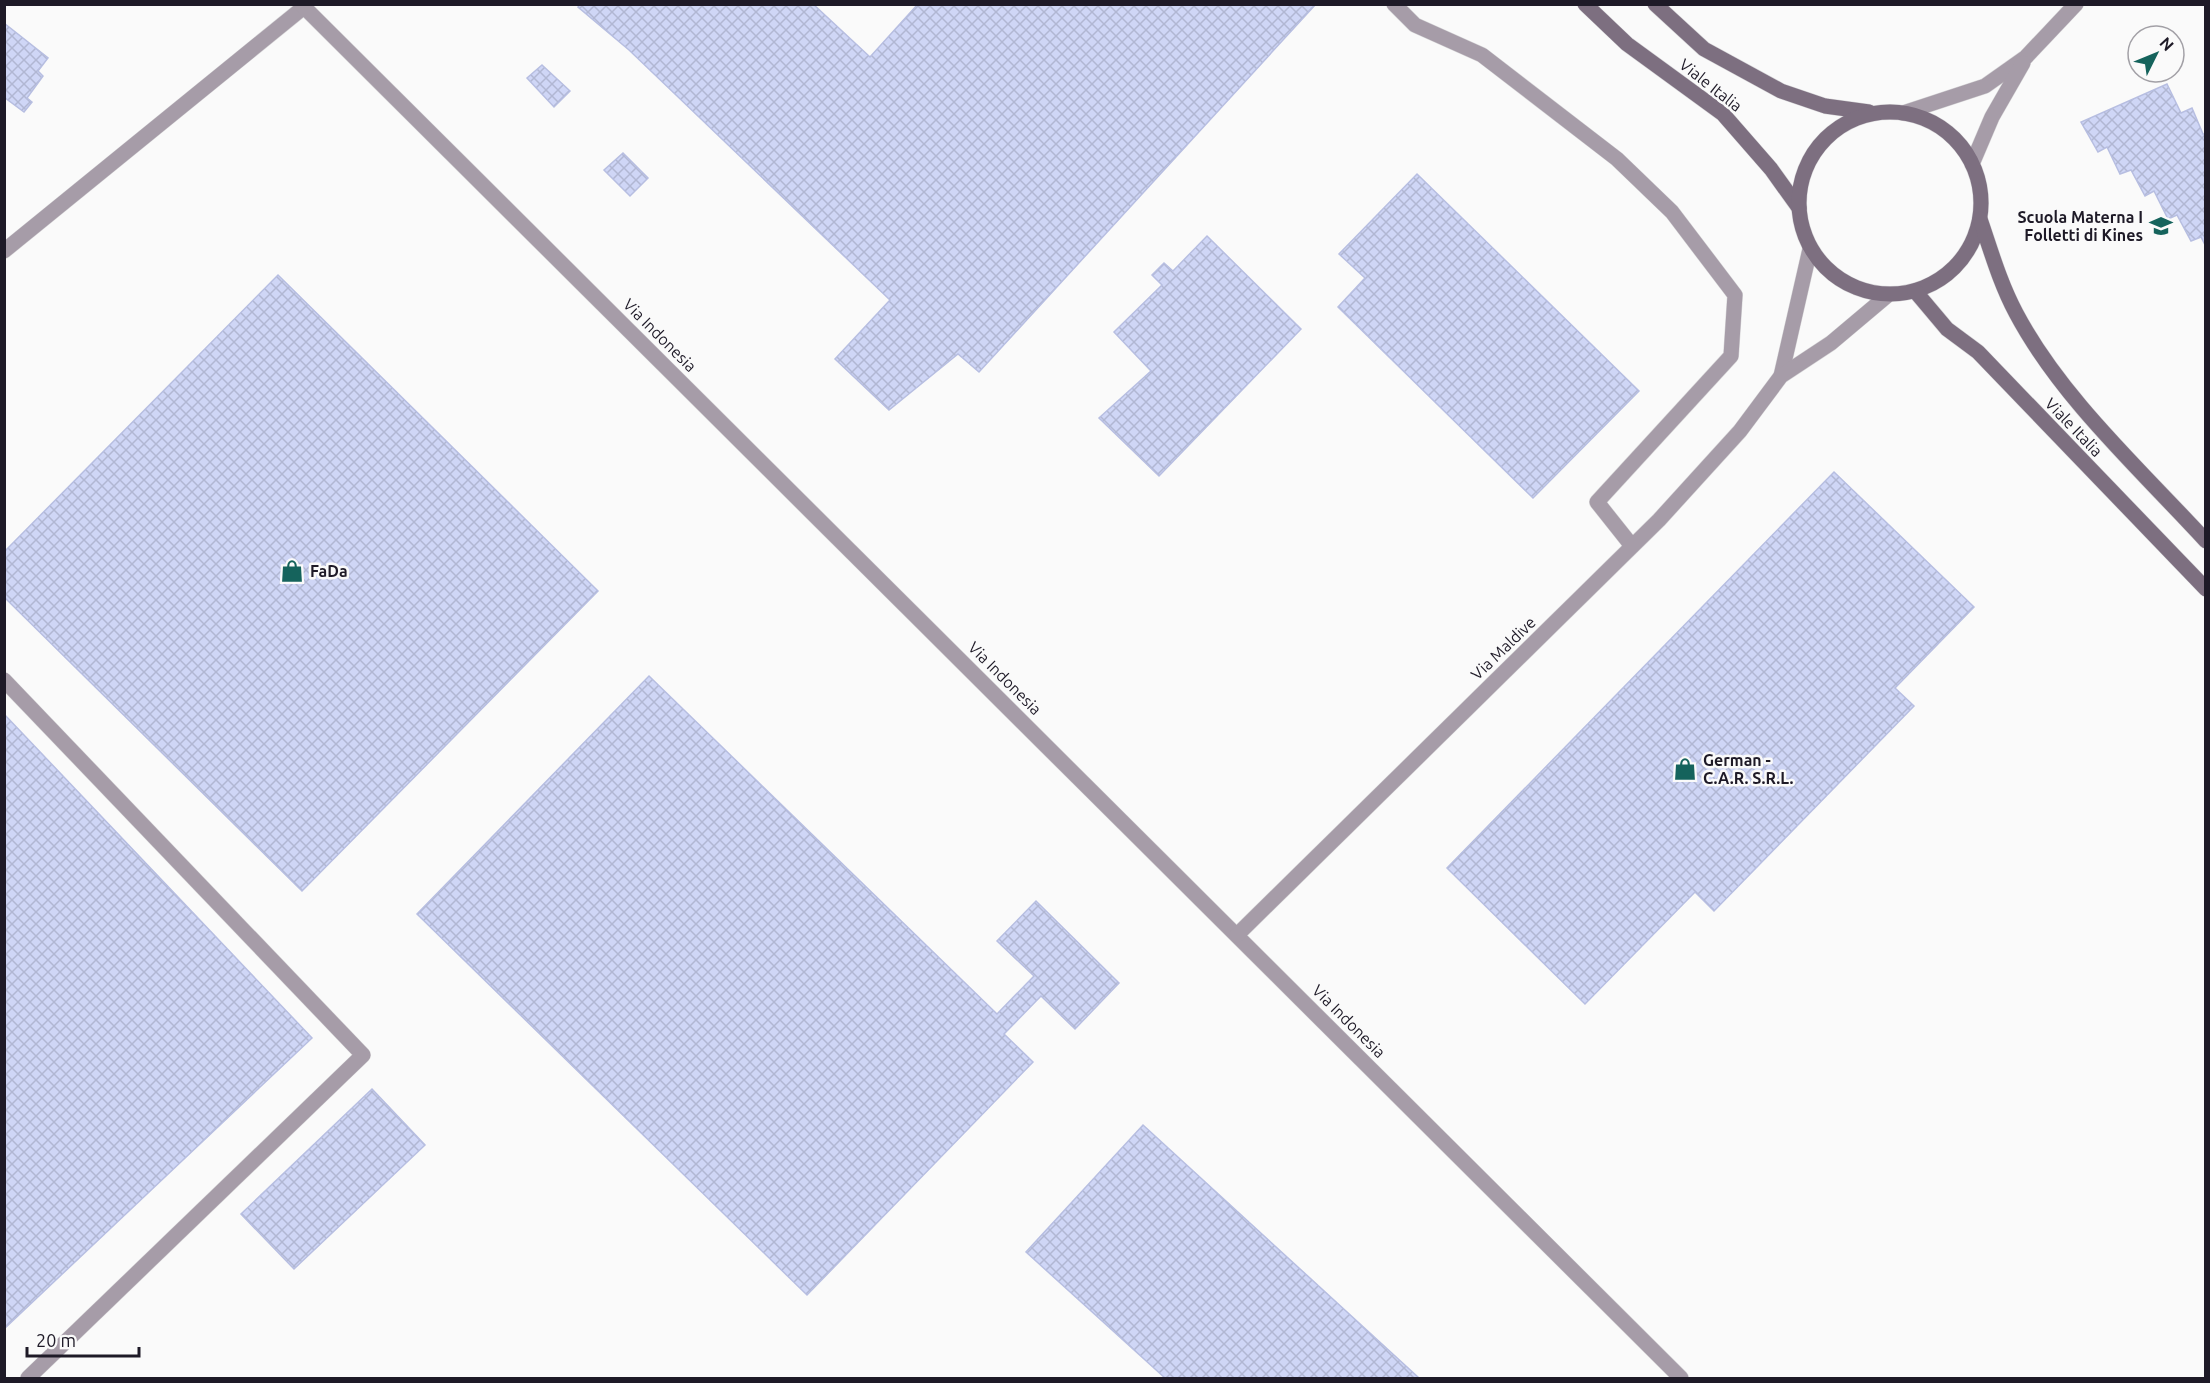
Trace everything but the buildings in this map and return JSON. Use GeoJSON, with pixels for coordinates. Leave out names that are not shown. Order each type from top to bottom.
{"type":"FeatureCollection","features":[{"type":"Feature","properties":{"kind":"main road","name":"Viale Italia"},"geometry":{"type":"LineString","coordinates":[[1585,4],[1627,44],[1723,114],[1771,169],[1799,208]]}},
{"type":"Feature","properties":{"kind":"main road","name":"Viale Italia"},"geometry":{"type":"LineString","coordinates":[[1655,4],[1704,49],[1781,91],[1825,106],[1875,112]]}},
{"type":"Feature","properties":{"kind":"main road"},"geometry":{"type":"LineString","coordinates":[[1875,112],[1919,116],[1947,131],[1966,152],[1981,190],[1980,219],[1974,241],[1962,260],[1937,282],[1915,291],[1888,295],[1849,285],[1820,263],[1810,249],[1802,230],[1799,208],[1800,182],[1807,163],[1819,145],[1834,130],[1853,119],[1875,112]]}},
{"type":"Feature","properties":{"kind":"main road","name":"Viale Italia"},"geometry":{"type":"LineString","coordinates":[[1980,219],[1998,276],[2017,315],[2064,386],[2205,541]]}},
{"type":"Feature","properties":{"kind":"main road","name":"Viale Italia"},"geometry":{"type":"LineString","coordinates":[[1915,291],[1947,329],[1978,352],[2205,589]]}},
{"type":"Feature","properties":{"kind":"street"},"geometry":{"type":"LineString","coordinates":[[1394,4],[1415,26],[1482,55],[1617,159],[1672,212],[1735,295],[1731,356],[1597,502],[1632,546]]}},
{"type":"Feature","properties":{"kind":"street"},"geometry":{"type":"LineString","coordinates":[[1903,113],[1985,86],[2026,57],[2076,4]]}},
{"type":"Feature","properties":{"kind":"street"},"geometry":{"type":"LineString","coordinates":[[4,251],[303,6]]}},
{"type":"Feature","properties":{"kind":"street","name":"Via Indonesia"},"geometry":{"type":"LineString","coordinates":[[303,6],[1681,1378]]}},
{"type":"Feature","properties":{"kind":"street"},"geometry":{"type":"LineString","coordinates":[[1972,164],[1992,117],[2026,57]]}},
{"type":"Feature","properties":{"kind":"street","name":"Via Maldive"},"geometry":{"type":"LineString","coordinates":[[1781,376],[1810,249]]}},
{"type":"Feature","properties":{"kind":"street","name":"Via Maldive"},"geometry":{"type":"LineString","coordinates":[[1237,934],[1632,546],[1740,431],[1781,376],[1831,343],[1888,295]]}},
{"type":"Feature","properties":{"kind":"street"},"geometry":{"type":"LineString","coordinates":[[4,681],[363,1055],[28,1378]]}},
{"type":"Feature","properties":{"kind":"place","name":"Scuola Materna I Folletti di Kines"},"geometry":{"type":"Point","coordinates":[2161,226]}},
{"type":"Feature","properties":{"kind":"place","name":"FaDa"},"geometry":{"type":"Point","coordinates":[292,571]}},
{"type":"Feature","properties":{"kind":"place","name":"German - C.A.R. S.R.L."},"geometry":{"type":"Point","coordinates":[1685,769]}}]}
